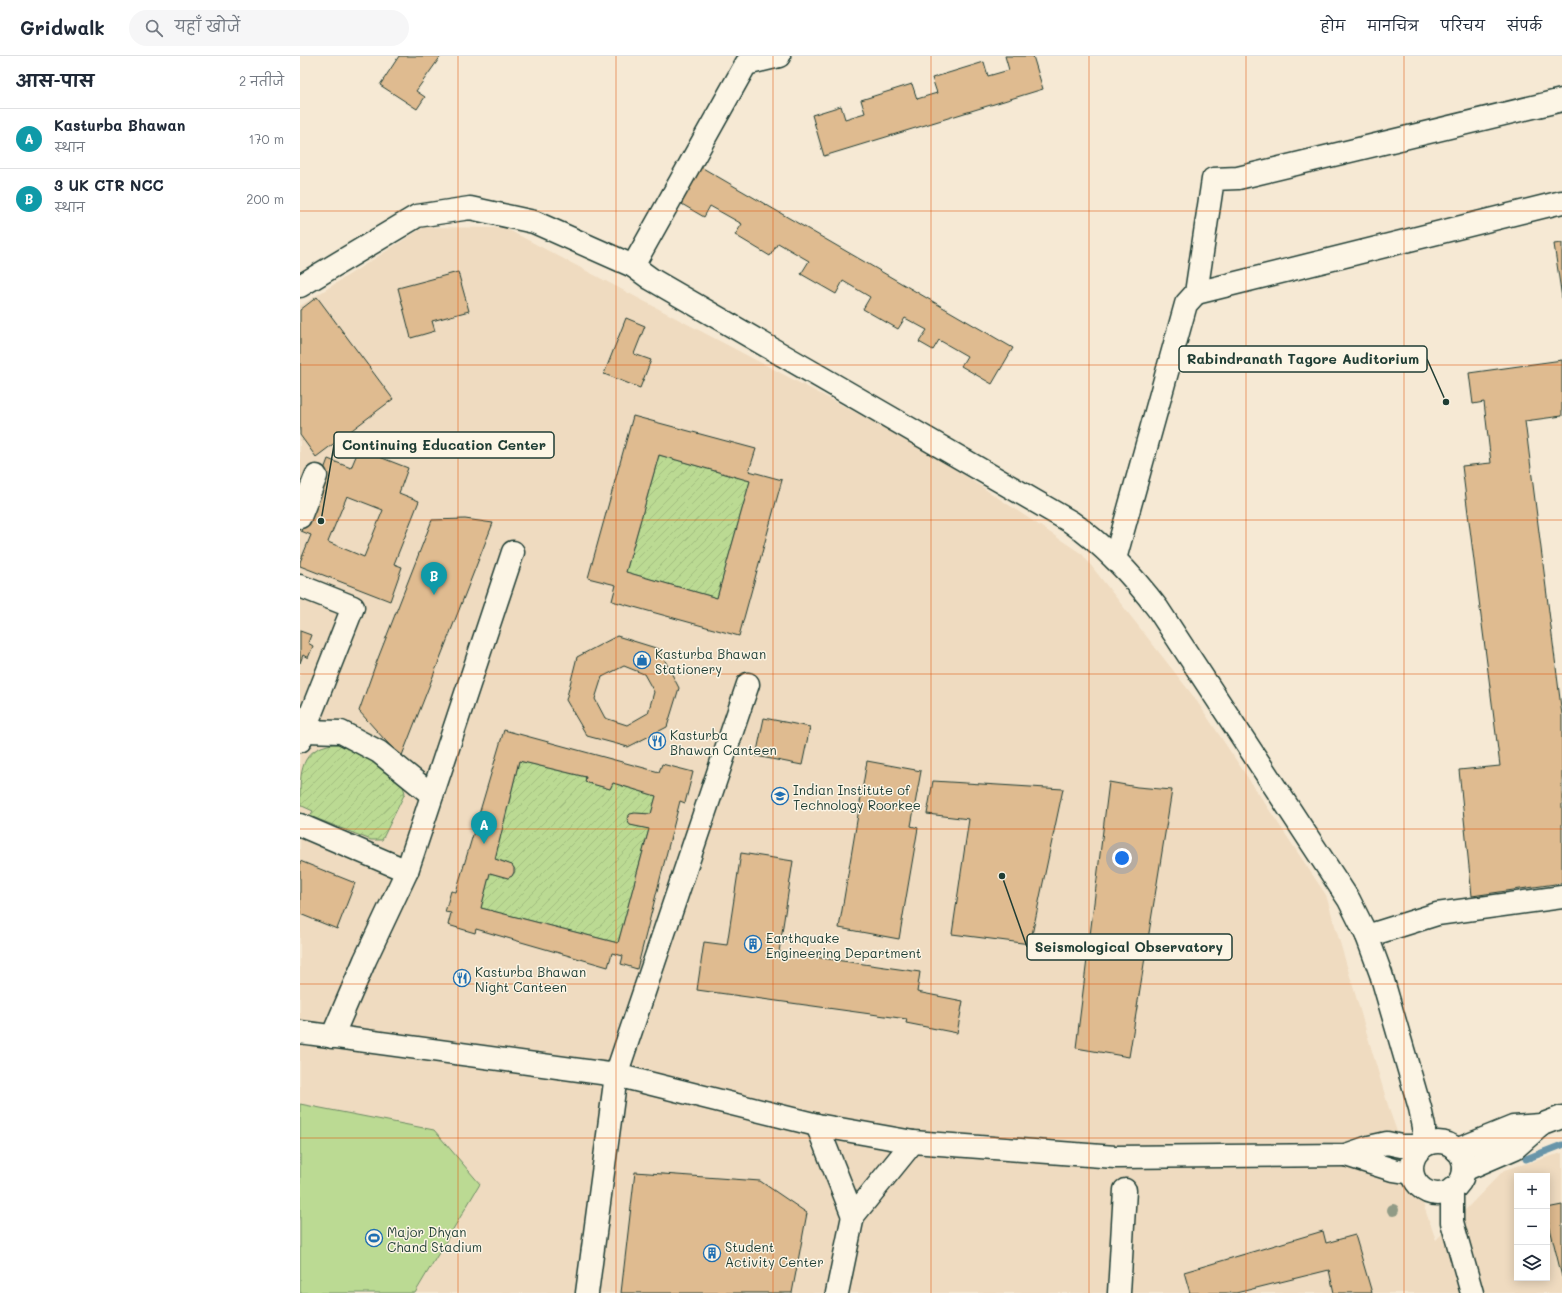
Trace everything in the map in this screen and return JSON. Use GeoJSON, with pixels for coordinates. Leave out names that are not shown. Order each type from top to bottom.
{"type":"FeatureCollection","features":[{"type":"Feature","properties":{"kind":"street"},"geometry":{"type":"LineString","coordinates":[[633,266],[746,64],[772,57]]}},
{"type":"Feature","properties":{"kind":"street"},"geometry":{"type":"LineString","coordinates":[[1196,293],[1213,179],[1238,178],[1562,100]]}},
{"type":"Feature","properties":{"kind":"street"},"geometry":{"type":"LineString","coordinates":[[1115,559],[1186,304],[1196,293],[1562,202]]}},
{"type":"Feature","properties":{"kind":"street"},"geometry":{"type":"LineString","coordinates":[[300,286],[417,216],[470,208],[534,222],[633,266],[651,279],[1071,522],[1091,536],[1115,559],[1140,586],[1158,609],[1349,900],[1367,936],[1381,974],[1420,1108],[1424,1127],[1442,1146],[1463,1162],[1464,1170],[1462,1178],[1458,1184],[1443,1192],[1427,1192],[1420,1187],[1412,1173],[1414,1158],[1442,1146],[1513,1127],[1541,1125],[1562,1117]]}},
{"type":"Feature","properties":{"kind":"street"},"geometry":{"type":"LineString","coordinates":[[300,517],[316,476]]}},
{"type":"Feature","properties":{"kind":"street"},"geometry":{"type":"LineString","coordinates":[[332,1037],[365,960],[407,871],[512,552]]}},
{"type":"Feature","properties":{"kind":"street"},"geometry":{"type":"LineString","coordinates":[[300,586],[353,607],[302,736],[341,732],[379,752],[432,795]]}},
{"type":"Feature","properties":{"kind":"street"},"geometry":{"type":"LineString","coordinates":[[587,1293],[616,1075],[748,684]]}},
{"type":"Feature","properties":{"kind":"street"},"geometry":{"type":"LineString","coordinates":[[300,825],[407,871]]}},
{"type":"Feature","properties":{"kind":"street"},"geometry":{"type":"LineString","coordinates":[[1367,936],[1437,914],[1562,896]]}},
{"type":"Feature","properties":{"kind":"street"},"geometry":{"type":"LineString","coordinates":[[300,1032],[616,1075],[817,1125],[913,1142],[1114,1156],[1346,1155],[1392,1170],[1412,1173]]}},
{"type":"Feature","properties":{"kind":"street"},"geometry":{"type":"LineString","coordinates":[[817,1125],[853,1216]]}},
{"type":"Feature","properties":{"kind":"street"},"geometry":{"type":"LineString","coordinates":[[1464,1170],[1515,1148],[1541,1125]]}},
{"type":"Feature","properties":{"kind":"street"},"geometry":{"type":"LineString","coordinates":[[837,1293],[853,1216],[913,1142]]}},
{"type":"Feature","properties":{"kind":"street"},"geometry":{"type":"LineString","coordinates":[[1346,1155],[1369,1147],[1388,1143],[1401,1146],[1442,1146]]}},
{"type":"Feature","properties":{"kind":"street"},"geometry":{"type":"LineString","coordinates":[[1119,1293],[1125,1190]]}},
{"type":"Feature","properties":{"kind":"street"},"geometry":{"type":"LineString","coordinates":[[1443,1192],[1440,1201],[1452,1222],[1472,1293]]}},
{"type":"Feature","properties":{"kind":"shaded area","name":"Indian Institute of Technology Roorkee"},"geometry":{"type":"Polygon","coordinates":[[[424,227],[505,228],[925,449],[1082,554],[1194,697],[1326,895],[1390,1112],[1436,1240],[1504,1170],[1562,1153],[1562,1293],[300,1293],[300,306],[424,227]]]}},
{"type":"Feature","properties":{"kind":"green space"},"geometry":{"type":"Polygon","coordinates":[[[659,455],[750,481],[717,598],[626,572],[659,455]]]}},
{"type":"Feature","properties":{"kind":"green space"},"geometry":{"type":"Polygon","coordinates":[[[333,744],[340,744],[373,758],[402,783],[405,793],[382,840],[371,840],[310,816],[313,811],[302,806],[300,802],[301,781],[304,764],[314,751],[333,744]]]}},
{"type":"Feature","properties":{"kind":"green space"},"geometry":{"type":"Polygon","coordinates":[[[519,761],[586,777],[585,782],[610,789],[613,783],[656,796],[651,814],[632,814],[627,818],[631,825],[649,829],[618,943],[481,908],[490,873],[508,878],[515,871],[514,868],[503,861],[495,859],[519,761]]]}},
{"type":"Feature","properties":{"kind":"green space","name":"Major Dhyan Chand Stadium"},"geometry":{"type":"Polygon","coordinates":[[[300,1104],[434,1130],[480,1184],[415,1293],[300,1293],[300,1104]]]}},
{"type":"Feature","properties":{"kind":"building"},"geometry":{"type":"Polygon","coordinates":[[[399,56],[441,56],[416,91],[425,97],[417,109],[380,85],[399,56]]]}},
{"type":"Feature","properties":{"kind":"building"},"geometry":{"type":"Polygon","coordinates":[[[1005,56],[1033,56],[1043,89],[824,156],[812,115],[841,106],[845,119],[865,113],[861,100],[912,84],[917,99],[937,93],[932,78],[984,62],[988,76],[1009,70],[1005,56]]]}},
{"type":"Feature","properties":{"kind":"building"},"geometry":{"type":"Polygon","coordinates":[[[701,167],[1013,348],[992,384],[961,366],[967,356],[939,340],[933,350],[919,342],[927,330],[905,318],[898,329],[863,309],[870,297],[843,281],[836,294],[801,274],[809,261],[778,243],[770,256],[735,235],[742,224],[710,206],[704,217],[680,203],[701,167]]]}},
{"type":"Feature","properties":{"kind":"building"},"geometry":{"type":"Polygon","coordinates":[[[1562,243],[1562,298],[1554,244],[1562,243]]]}},
{"type":"Feature","properties":{"kind":"building"},"geometry":{"type":"Polygon","coordinates":[[[458,272],[469,311],[432,321],[435,331],[411,338],[398,288],[458,272]]]}},
{"type":"Feature","properties":{"kind":"building"},"geometry":{"type":"Polygon","coordinates":[[[317,297],[393,399],[316,457],[300,435],[300,310],[317,297]]]}},
{"type":"Feature","properties":{"kind":"building"},"geometry":{"type":"Polygon","coordinates":[[[626,318],[645,326],[634,354],[651,360],[640,388],[604,374],[626,318]]]}},
{"type":"Feature","properties":{"kind":"building"},"geometry":{"type":"Polygon","coordinates":[[[1562,360],[1562,416],[1525,421],[1562,715],[1562,883],[1472,896],[1459,770],[1500,766],[1462,466],[1491,463],[1484,402],[1473,404],[1469,373],[1562,360]]]}},
{"type":"Feature","properties":{"kind":"building"},"geometry":{"type":"Polygon","coordinates":[[[633,416],[756,449],[749,471],[782,480],[739,636],[612,601],[616,585],[588,578],[633,416]],[[659,455],[626,572],[717,598],[750,481],[659,455]]]}},
{"type":"Feature","properties":{"kind":"building"},"geometry":{"type":"Polygon","coordinates":[[[359,449],[408,468],[399,493],[419,501],[394,564],[402,567],[390,601],[300,566],[300,562],[311,535],[301,531],[328,459],[351,468],[359,449]],[[347,496],[328,542],[364,557],[383,510],[347,496]]]}},
{"type":"Feature","properties":{"kind":"building"},"geometry":{"type":"Polygon","coordinates":[[[465,519],[493,523],[401,758],[359,711],[432,520],[465,519]]]}},
{"type":"Feature","properties":{"kind":"building"},"geometry":{"type":"Polygon","coordinates":[[[300,631],[311,635],[308,643],[313,646],[308,658],[303,655],[300,663],[300,631]]]}},
{"type":"Feature","properties":{"kind":"building"},"geometry":{"type":"Polygon","coordinates":[[[617,636],[659,649],[679,688],[667,727],[628,747],[587,736],[566,700],[577,657],[617,636]],[[624,666],[602,677],[595,699],[605,718],[627,725],[648,713],[654,692],[644,674],[624,666]]]}},
{"type":"Feature","properties":{"kind":"building"},"geometry":{"type":"Polygon","coordinates":[[[764,718],[810,727],[802,765],[756,756],[764,718]]]}},
{"type":"Feature","properties":{"kind":"building"},"geometry":{"type":"Polygon","coordinates":[[[504,730],[659,772],[662,764],[693,772],[685,803],[680,801],[637,969],[621,964],[623,956],[612,953],[608,967],[476,929],[475,933],[448,925],[451,913],[445,912],[451,891],[456,892],[504,730]],[[519,761],[495,859],[512,865],[514,872],[512,876],[508,878],[490,873],[481,908],[618,943],[649,829],[630,825],[627,818],[630,814],[635,813],[651,814],[656,796],[613,783],[610,789],[585,782],[586,777],[519,761]]]}},
{"type":"Feature","properties":{"kind":"building"},"geometry":{"type":"Polygon","coordinates":[[[867,761],[921,771],[911,826],[918,828],[899,939],[839,928],[867,761]]]}},
{"type":"Feature","properties":{"kind":"building"},"geometry":{"type":"Polygon","coordinates":[[[933,781],[1063,789],[1030,944],[952,934],[969,819],[927,814],[933,781]]]}},
{"type":"Feature","properties":{"kind":"building"},"geometry":{"type":"Polygon","coordinates":[[[1109,782],[1137,787],[1172,790],[1129,1057],[1076,1048],[1109,782]]]}},
{"type":"Feature","properties":{"kind":"building","name":"Earthquake Engineering Department"},"geometry":{"type":"Polygon","coordinates":[[[741,853],[793,861],[779,952],[920,972],[917,992],[963,1001],[957,1033],[906,1023],[907,1019],[697,990],[704,942],[727,945],[741,853]]]}},
{"type":"Feature","properties":{"kind":"building"},"geometry":{"type":"Polygon","coordinates":[[[300,861],[355,883],[337,929],[300,914],[300,861]]]}},
{"type":"Feature","properties":{"kind":"building","name":"Student Activity Center"},"geometry":{"type":"Polygon","coordinates":[[[635,1172],[760,1181],[807,1213],[792,1293],[621,1293],[635,1172]]]}},
{"type":"Feature","properties":{"kind":"building"},"geometry":{"type":"Polygon","coordinates":[[[1562,1205],[1562,1277],[1550,1228],[1550,1207],[1562,1205]]]}},
{"type":"Feature","properties":{"kind":"building"},"geometry":{"type":"Polygon","coordinates":[[[1323,1231],[1326,1243],[1355,1235],[1372,1293],[1334,1293],[1329,1270],[1236,1293],[1190,1293],[1184,1272],[1323,1231]]]}},
{"type":"Feature","properties":{"kind":"waterway"},"geometry":{"type":"LineString","coordinates":[[1526,1159],[1562,1145]]}},
{"type":"Feature","properties":{"kind":"place","name":"Rabindranath Tagore Auditorium"},"geometry":{"type":"Point","coordinates":[1446,402]}},
{"type":"Feature","properties":{"kind":"place","name":"Continuing Education Center"},"geometry":{"type":"Point","coordinates":[321,521]}},
{"type":"Feature","properties":{"kind":"place","name":"3 UK CTR NCC"},"geometry":{"type":"Point","coordinates":[434,595]}},
{"type":"Feature","properties":{"kind":"place","name":"Kasturba Bhawan Stationery"},"geometry":{"type":"Point","coordinates":[642,660]}},
{"type":"Feature","properties":{"kind":"place","name":"Kasturba Bhawan Canteen"},"geometry":{"type":"Point","coordinates":[657,741]}},
{"type":"Feature","properties":{"kind":"place","name":"Indian Institute of Technology Roorkee"},"geometry":{"type":"Point","coordinates":[780,796]}},
{"type":"Feature","properties":{"kind":"place","name":"Kasturba Bhawan"},"geometry":{"type":"Point","coordinates":[484,844]}},
{"type":"Feature","properties":{"kind":"place","name":"Seismological Observatory"},"geometry":{"type":"Point","coordinates":[1002,876]}},
{"type":"Feature","properties":{"kind":"place","name":"Earthquake Engineering Department"},"geometry":{"type":"Point","coordinates":[753,944]}},
{"type":"Feature","properties":{"kind":"place","name":"Kasturba Bhawan Night Canteen"},"geometry":{"type":"Point","coordinates":[462,978]}},
{"type":"Feature","properties":{"kind":"place","name":"Major Dhyan Chand Stadium"},"geometry":{"type":"Point","coordinates":[374,1238]}},
{"type":"Feature","properties":{"kind":"place","name":"Student Activity Center"},"geometry":{"type":"Point","coordinates":[712,1253]}}]}
